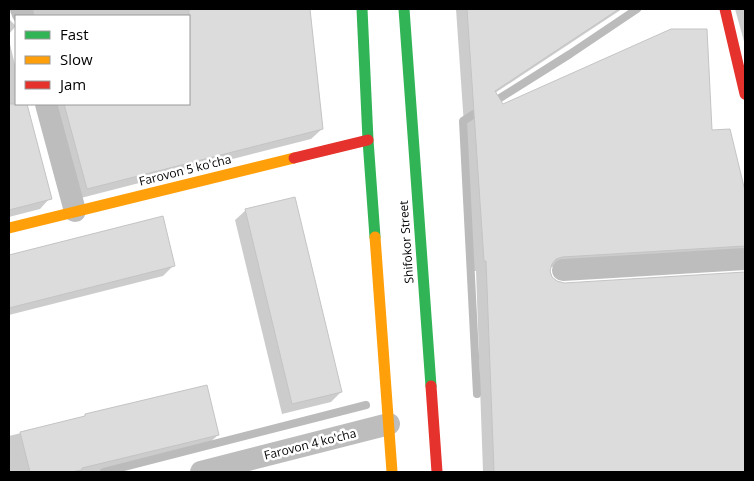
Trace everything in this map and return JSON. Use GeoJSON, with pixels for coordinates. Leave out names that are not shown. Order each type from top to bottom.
{"type":"FeatureCollection","features":[{"type":"Feature","properties":{"kind":"main road"},"geometry":{"type":"LineString","coordinates":[[362,9],[368,140],[392,472]]}},
{"type":"Feature","properties":{"kind":"main road","name":"Shifokor Street"},"geometry":{"type":"LineString","coordinates":[[404,9],[437,472]]}},
{"type":"Feature","properties":{"kind":"main road"},"geometry":{"type":"LineString","coordinates":[[725,9],[745,94]]}},
{"type":"Feature","properties":{"kind":"main road","name":"Farovon 5 ko'cha"},"geometry":{"type":"LineString","coordinates":[[9,228],[368,140]]}},
{"type":"Feature","properties":{"kind":"street"},"geometry":{"type":"LineString","coordinates":[[46,105],[75,211]]}},
{"type":"Feature","properties":{"kind":"street"},"geometry":{"type":"LineString","coordinates":[[563,270],[745,259]]}},
{"type":"Feature","properties":{"kind":"street","name":"Farovon 4 ko'cha"},"geometry":{"type":"LineString","coordinates":[[201,472],[389,424]]}},
{"type":"Feature","properties":{"kind":"building"},"geometry":{"type":"Polygon","coordinates":[[[189,9],[310,9],[323,129],[87,189],[64,105],[190,105],[189,9]]]}},
{"type":"Feature","properties":{"kind":"building"},"geometry":{"type":"Polygon","coordinates":[[[467,9],[619,9],[495,91],[503,104],[671,29],[707,29],[712,130],[730,129],[745,191],[745,246],[562,257],[556,259],[550,271],[552,277],[564,283],[745,272],[745,472],[494,472],[486,261],[484,261],[467,9]]]}},
{"type":"Feature","properties":{"kind":"building"},"geometry":{"type":"Polygon","coordinates":[[[9,104],[27,105],[52,199],[9,210],[9,104]]]}},
{"type":"Feature","properties":{"kind":"building"},"geometry":{"type":"Polygon","coordinates":[[[295,197],[342,392],[292,404],[245,209],[295,197]]]}},
{"type":"Feature","properties":{"kind":"building"},"geometry":{"type":"Polygon","coordinates":[[[163,216],[175,266],[9,308],[9,255],[163,216]]]}},
{"type":"Feature","properties":{"kind":"building"},"geometry":{"type":"Polygon","coordinates":[[[207,385],[219,435],[82,468],[82,470],[71,472],[30,472],[20,432],[85,416],[85,414],[207,385]]]}},
{"type":"Feature","properties":{"kind":"waterway"},"geometry":{"type":"LineString","coordinates":[[492,103],[637,9]]}},
{"type":"Feature","properties":{"kind":"waterway"},"geometry":{"type":"LineString","coordinates":[[477,394],[463,121],[482,109]]}},
{"type":"Feature","properties":{"kind":"waterway"},"geometry":{"type":"LineString","coordinates":[[104,472],[366,405]]}},
{"type":"Feature","properties":{"kind":"traffic: fast"},"geometry":{"type":"LineString","coordinates":[[362,9],[375,237]]}},
{"type":"Feature","properties":{"kind":"traffic: fast"},"geometry":{"type":"LineString","coordinates":[[404,9],[431,386]]}},
{"type":"Feature","properties":{"kind":"traffic: slow"},"geometry":{"type":"LineString","coordinates":[[9,228],[294,158]]}},
{"type":"Feature","properties":{"kind":"traffic: slow"},"geometry":{"type":"LineString","coordinates":[[375,237],[392,472]]}},
{"type":"Feature","properties":{"kind":"traffic: jam"},"geometry":{"type":"LineString","coordinates":[[725,9],[745,94]]}},
{"type":"Feature","properties":{"kind":"traffic: jam"},"geometry":{"type":"LineString","coordinates":[[294,158],[368,140]]}},
{"type":"Feature","properties":{"kind":"traffic: jam"},"geometry":{"type":"LineString","coordinates":[[431,386],[437,472]]}}]}
